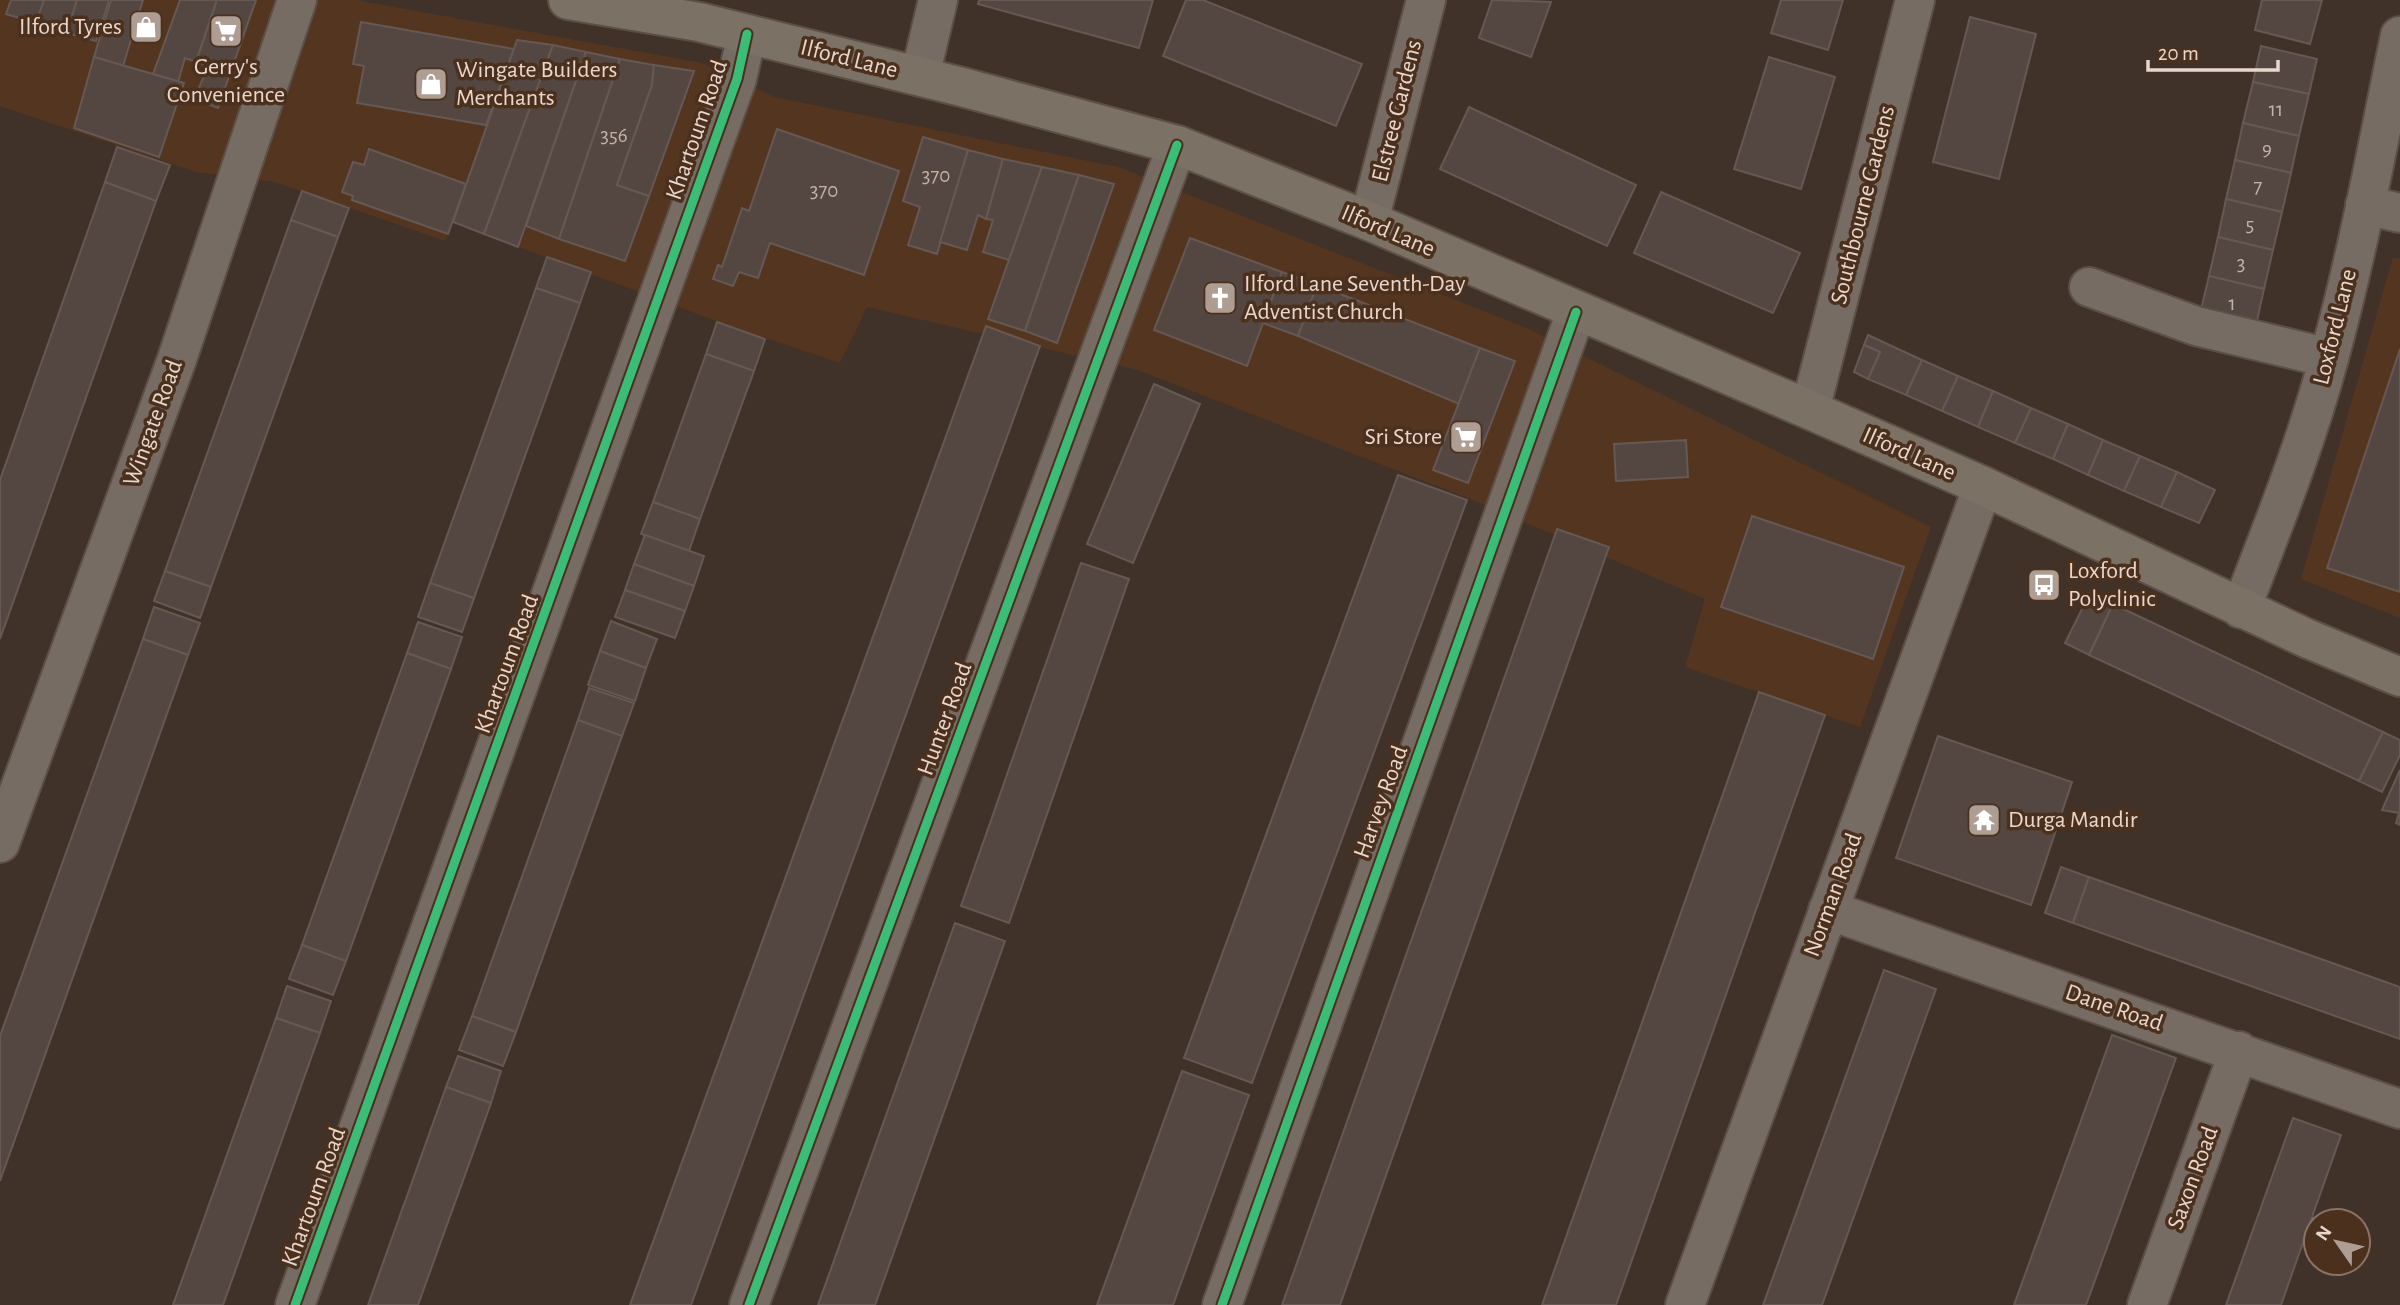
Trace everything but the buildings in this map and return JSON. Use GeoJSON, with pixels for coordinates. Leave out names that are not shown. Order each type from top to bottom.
{"type":"FeatureCollection","features":[{"type":"Feature","properties":{"kind":"main road","name":"Ilford Lane"},"geometry":{"type":"LineString","coordinates":[[568,0],[699,22],[920,76],[1177,145],[1369,221],[1576,312],[1810,410],[1983,486],[2241,609],[2397,668]]}},
{"type":"Feature","properties":{"kind":"street","name":"Wingate Road"},"geometry":{"type":"LineString","coordinates":[[0,843],[177,359],[297,0]]}},
{"type":"Feature","properties":{"kind":"street"},"geometry":{"type":"LineString","coordinates":[[920,76],[938,0]]}},
{"type":"Feature","properties":{"kind":"street","name":"Elstree Gardens"},"geometry":{"type":"LineString","coordinates":[[1369,221],[1426,0]]}},
{"type":"Feature","properties":{"kind":"street","name":"Southbourne Gardens"},"geometry":{"type":"LineString","coordinates":[[1810,410],[1916,0]]}},
{"type":"Feature","properties":{"kind":"street","name":"Khartoum Road"},"geometry":{"type":"LineString","coordinates":[[295,1305],[733,92],[747,34]]}},
{"type":"Feature","properties":{"kind":"street","name":"Loxford Lane"},"geometry":{"type":"LineString","coordinates":[[2241,609],[2293,476],[2329,358],[2383,209],[2400,36]]}},
{"type":"Feature","properties":{"kind":"street","name":"Hunter Road"},"geometry":{"type":"LineString","coordinates":[[749,1305],[1177,145]]}},
{"type":"Feature","properties":{"kind":"street"},"geometry":{"type":"LineString","coordinates":[[2089,287],[2196,326],[2329,358]]}},
{"type":"Feature","properties":{"kind":"street","name":"Harvey Road"},"geometry":{"type":"LineString","coordinates":[[1222,1305],[1576,312]]}},
{"type":"Feature","properties":{"kind":"street","name":"Norman Road"},"geometry":{"type":"LineString","coordinates":[[1685,1305],[1983,486]]}},
{"type":"Feature","properties":{"kind":"street","name":"Dane Road"},"geometry":{"type":"LineString","coordinates":[[1828,910],[2400,1109]]}},
{"type":"Feature","properties":{"kind":"street","name":"Saxon Road"},"geometry":{"type":"LineString","coordinates":[[2147,1305],[2239,1051]]}},
{"type":"Feature","properties":{"kind":"shaded area"},"geometry":{"type":"Polygon","coordinates":[[[0,0],[356,0],[702,63],[774,97],[1118,167],[1529,329],[1931,527],[1860,727],[1685,667],[1705,599],[1470,499],[1138,370],[867,307],[840,363],[716,321],[453,222],[445,241],[275,182],[196,172],[0,106],[0,0]]]}},
{"type":"Feature","properties":{"kind":"shaded area"},"geometry":{"type":"Polygon","coordinates":[[[2393,257],[2400,259],[2400,618],[2301,579],[2393,257]]]}},
{"type":"Feature","properties":{"kind":"cycle path"},"geometry":{"type":"LineString","coordinates":[[295,1305],[737,79],[747,34]]}},
{"type":"Feature","properties":{"kind":"cycle path"},"geometry":{"type":"LineString","coordinates":[[749,1305],[1177,145]]}},
{"type":"Feature","properties":{"kind":"cycle path"},"geometry":{"type":"LineString","coordinates":[[1222,1305],[1576,312]]}},
{"type":"Feature","properties":{"kind":"place","name":"Ilford Tyres"},"geometry":{"type":"Point","coordinates":[146,27]}},
{"type":"Feature","properties":{"kind":"place","name":"Gerry's Convenience"},"geometry":{"type":"Point","coordinates":[226,31]}},
{"type":"Feature","properties":{"kind":"place","name":"Wingate Builders Merchants"},"geometry":{"type":"Point","coordinates":[431,84]}},
{"type":"Feature","properties":{"kind":"place","name":"Ilford Lane Seventh-Day Adventist Church"},"geometry":{"type":"Point","coordinates":[1220,298]}},
{"type":"Feature","properties":{"kind":"place","name":"Sri Store"},"geometry":{"type":"Point","coordinates":[1466,437]}},
{"type":"Feature","properties":{"kind":"place","name":"Loxford Polyclinic"},"geometry":{"type":"Point","coordinates":[2044,585]}},
{"type":"Feature","properties":{"kind":"place","name":"Durga Mandir"},"geometry":{"type":"Point","coordinates":[1984,820]}}]}
